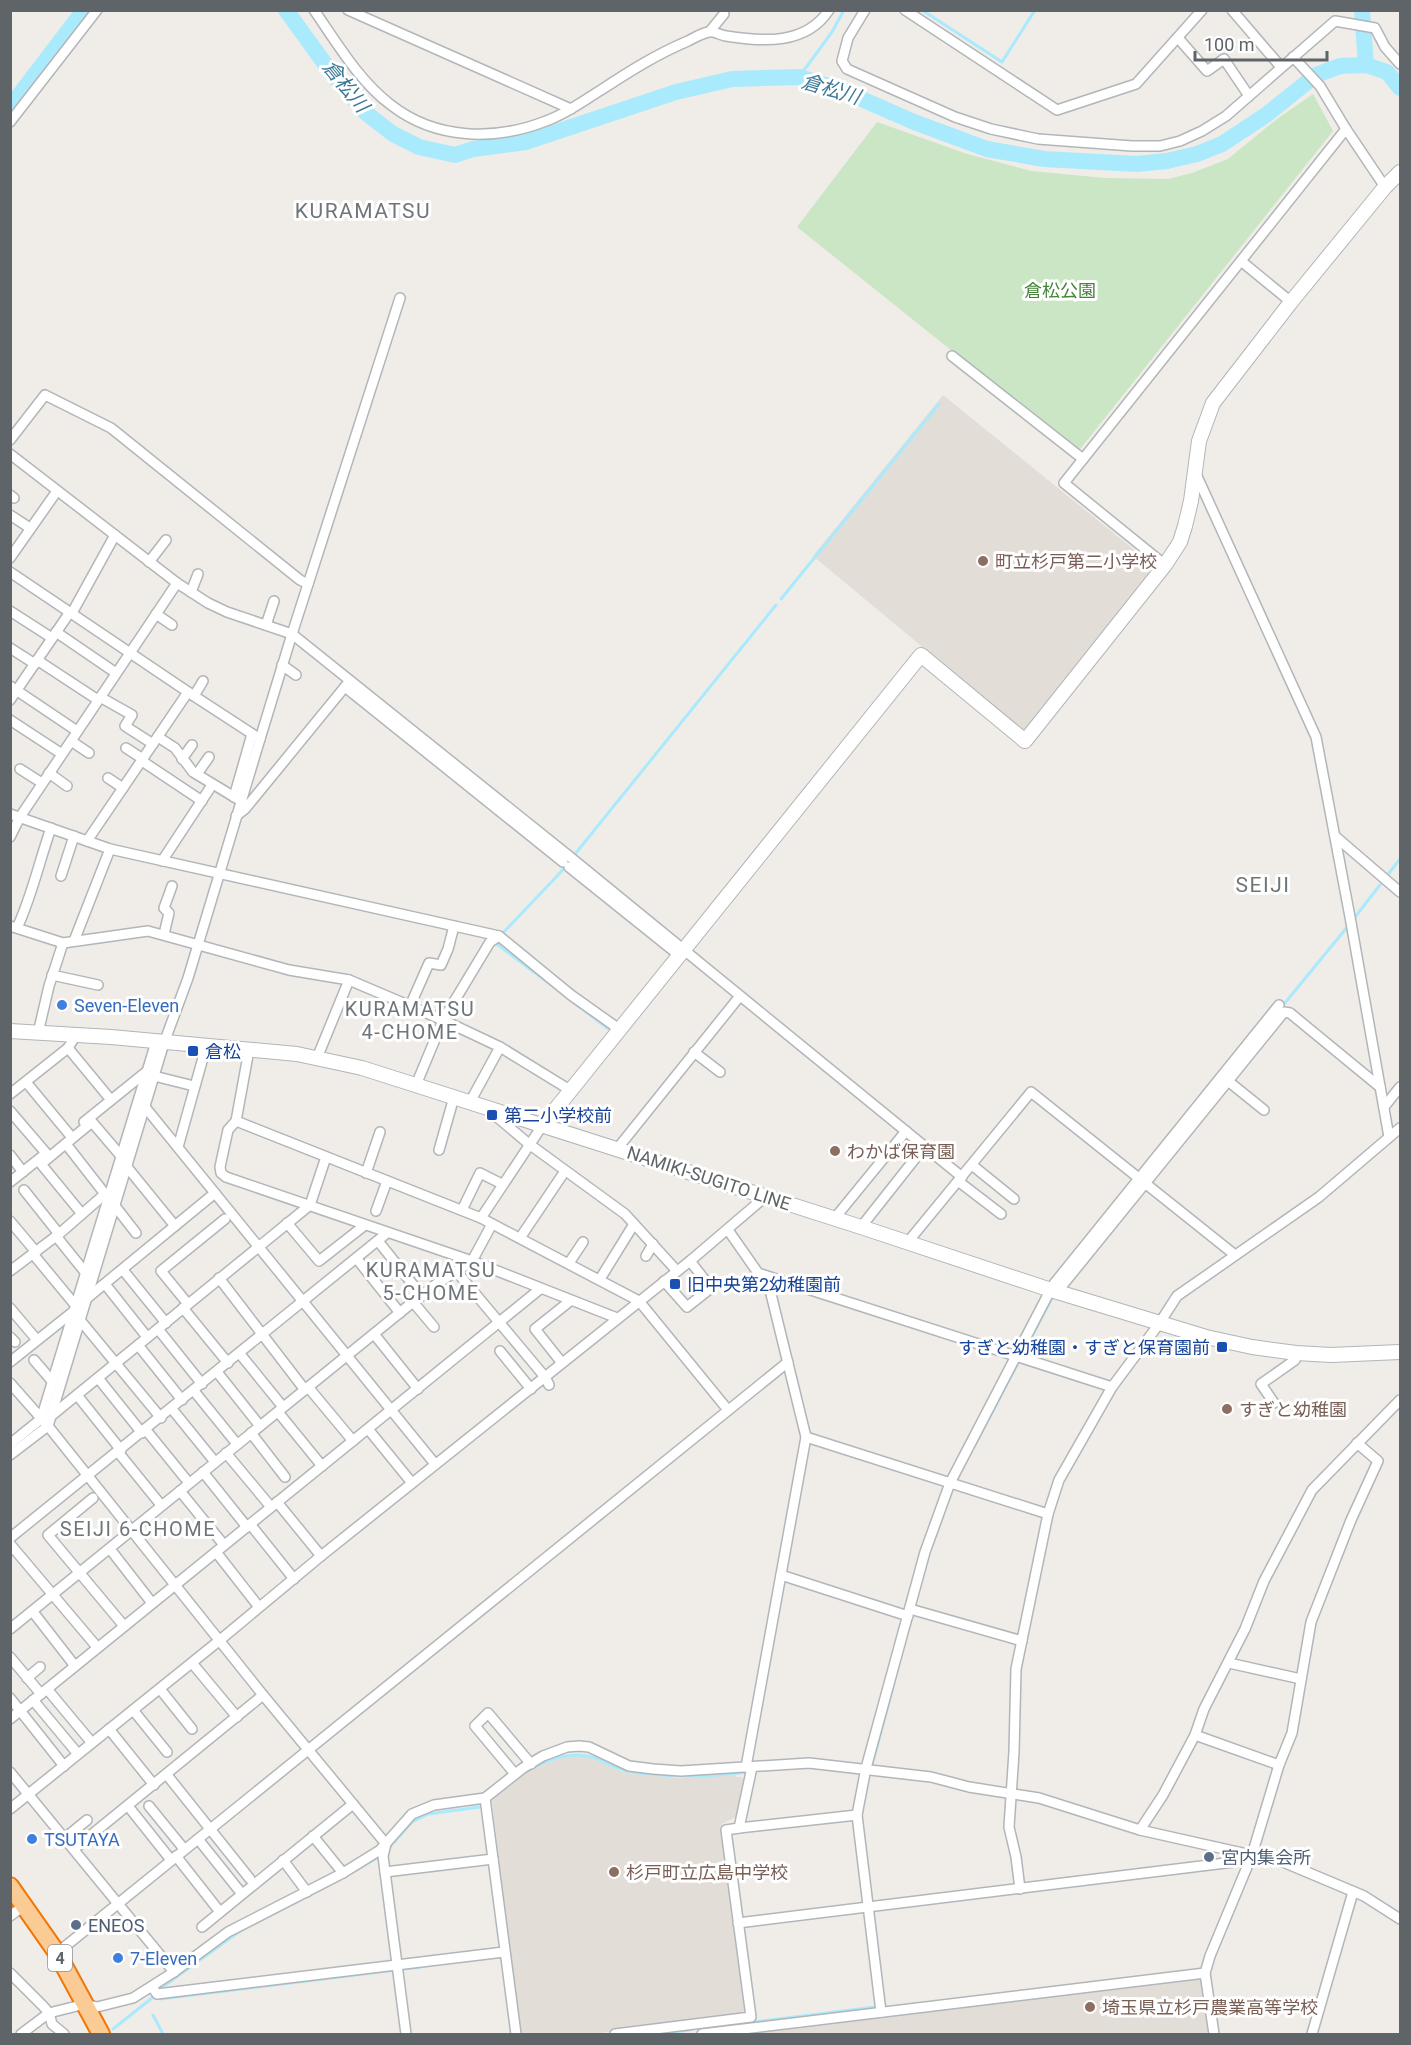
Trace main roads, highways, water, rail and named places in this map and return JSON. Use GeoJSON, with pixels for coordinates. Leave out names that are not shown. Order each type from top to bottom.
{"type":"FeatureCollection","features":[{"type":"Feature","properties":{"kind":"highway","name":"4"},"geometry":{"type":"LineString","coordinates":[[10,1886],[57,1953],[101,2034]]}},
{"type":"Feature","properties":{"kind":"main road"},"geometry":{"type":"LineString","coordinates":[[542,1126],[921,655],[1025,741],[1165,565],[1180,542],[1191,501],[1199,441],[1213,403],[1291,302],[1385,187],[1401,172]]}},
{"type":"Feature","properties":{"kind":"main road","name":"NAMIKI-SUGITO LINE"},"geometry":{"type":"LineString","coordinates":[[10,1031],[297,1054],[362,1068],[1160,1324],[1234,1344],[1296,1353],[1401,1352]]}},
{"type":"Feature","properties":{"kind":"waterway"},"geometry":{"type":"LineString","coordinates":[[10,107],[84,10]]}},
{"type":"Feature","properties":{"kind":"waterway","name":"倉松川"},"geometry":{"type":"LineString","coordinates":[[286,10],[333,75],[366,113],[393,134],[419,147],[455,155],[473,149],[526,142],[676,92],[732,79],[799,77],[841,90],[914,122],[987,149],[1044,159],[1137,164],[1167,161],[1197,154],[1222,144],[1266,115],[1316,75],[1340,66],[1366,65],[1387,72],[1400,88]]}},
{"type":"Feature","properties":{"kind":"waterway"},"geometry":{"type":"LineString","coordinates":[[799,77],[832,32],[844,10]]}},
{"type":"Feature","properties":{"kind":"waterway"},"geometry":{"type":"LineString","coordinates":[[922,10],[1002,62],[1035,10]]}},
{"type":"Feature","properties":{"kind":"waterway"},"geometry":{"type":"LineString","coordinates":[[1362,10],[1366,65]]}},
{"type":"Feature","properties":{"kind":"waterway"},"geometry":{"type":"LineString","coordinates":[[781,599],[939,404]]}},
{"type":"Feature","properties":{"kind":"waterway"},"geometry":{"type":"LineString","coordinates":[[501,935],[559,874],[776,605]]}},
{"type":"Feature","properties":{"kind":"waterway"},"geometry":{"type":"LineString","coordinates":[[1352,921],[1400,859]]}},
{"type":"Feature","properties":{"kind":"waterway"},"geometry":{"type":"LineString","coordinates":[[1280,1009],[1348,926]]}},
{"type":"Feature","properties":{"kind":"waterway"},"geometry":{"type":"LineString","coordinates":[[494,942],[566,996]]}},
{"type":"Feature","properties":{"kind":"waterway"},"geometry":{"type":"LineString","coordinates":[[573,1002],[610,1030]]}},
{"type":"Feature","properties":{"kind":"waterway"},"geometry":{"type":"LineString","coordinates":[[975,1445],[1054,1294]]}},
{"type":"Feature","properties":{"kind":"waterway"},"geometry":{"type":"LineString","coordinates":[[871,1769],[894,1683]]}},
{"type":"Feature","properties":{"kind":"waterway"},"geometry":{"type":"LineString","coordinates":[[523,1773],[550,1760],[568,1755],[587,1756],[637,1773],[692,1776],[748,1772]]}},
{"type":"Feature","properties":{"kind":"waterway"},"geometry":{"type":"LineString","coordinates":[[387,1850],[412,1822],[428,1814],[480,1807],[497,1794]]}},
{"type":"Feature","properties":{"kind":"waterway"},"geometry":{"type":"LineString","coordinates":[[355,1871],[380,1856]]}},
{"type":"Feature","properties":{"kind":"waterway"},"geometry":{"type":"LineString","coordinates":[[257,1922],[339,1880]]}},
{"type":"Feature","properties":{"kind":"waterway"},"geometry":{"type":"LineString","coordinates":[[113,2029],[161,1988],[243,1929]]}},
{"type":"Feature","properties":{"kind":"waterway"},"geometry":{"type":"LineString","coordinates":[[160,1999],[420,1967]]}},
{"type":"Feature","properties":{"kind":"waterway"},"geometry":{"type":"LineString","coordinates":[[705,2028],[875,2007]]}},
{"type":"Feature","properties":{"kind":"waterway"},"geometry":{"type":"LineString","coordinates":[[153,2015],[163,2034]]}},
{"type":"Feature","properties":{"kind":"waterway"},"geometry":{"type":"LineString","coordinates":[[654,2034],[690,2030]]}},
{"type":"Feature","properties":{"kind":"place","name":"町立杉戸第二小学校"},"geometry":{"type":"Point","coordinates":[983,561]}},
{"type":"Feature","properties":{"kind":"place","name":"Seven-Eleven"},"geometry":{"type":"Point","coordinates":[62,1005]}},
{"type":"Feature","properties":{"kind":"place","name":"倉松"},"geometry":{"type":"Point","coordinates":[193,1051]}},
{"type":"Feature","properties":{"kind":"place","name":"第二小学校前"},"geometry":{"type":"Point","coordinates":[492,1115]}},
{"type":"Feature","properties":{"kind":"place","name":"わかば保育園"},"geometry":{"type":"Point","coordinates":[835,1151]}},
{"type":"Feature","properties":{"kind":"place","name":"旧中央第2幼稚園前"},"geometry":{"type":"Point","coordinates":[675,1284]}},
{"type":"Feature","properties":{"kind":"place","name":"すぎと幼稚園・すぎと保育園前"},"geometry":{"type":"Point","coordinates":[1222,1347]}},
{"type":"Feature","properties":{"kind":"place","name":"すぎと幼稚園"},"geometry":{"type":"Point","coordinates":[1227,1409]}},
{"type":"Feature","properties":{"kind":"place","name":"TSUTAYA"},"geometry":{"type":"Point","coordinates":[32,1839]}},
{"type":"Feature","properties":{"kind":"place","name":"宮内集会所"},"geometry":{"type":"Point","coordinates":[1209,1857]}},
{"type":"Feature","properties":{"kind":"place","name":"杉戸町立広島中学校"},"geometry":{"type":"Point","coordinates":[614,1872]}},
{"type":"Feature","properties":{"kind":"place","name":"ENEOS"},"geometry":{"type":"Point","coordinates":[76,1925]}},
{"type":"Feature","properties":{"kind":"place","name":"7-Eleven"},"geometry":{"type":"Point","coordinates":[118,1958]}},
{"type":"Feature","properties":{"kind":"place","name":"埼玉県立杉戸農業高等学校"},"geometry":{"type":"Point","coordinates":[1090,2007]}},
{"type":"Feature","properties":{"kind":"district","name":"KURAMATSU"},"geometry":{"type":"Point","coordinates":[363,211]}},
{"type":"Feature","properties":{"kind":"district","name":"SEIJI"},"geometry":{"type":"Point","coordinates":[1263,885]}},
{"type":"Feature","properties":{"kind":"district","name":"KURAMATSU 4-CHOME"},"geometry":{"type":"Point","coordinates":[410,1020]}},
{"type":"Feature","properties":{"kind":"district","name":"KURAMATSU 5-CHOME"},"geometry":{"type":"Point","coordinates":[431,1282]}},
{"type":"Feature","properties":{"kind":"district","name":"SEIJI 6-CHOME"},"geometry":{"type":"Point","coordinates":[138,1529]}},
{"type":"Feature","properties":{"kind":"park label","name":"倉松公園"},"geometry":{"type":"Point","coordinates":[1060,290]}}]}
